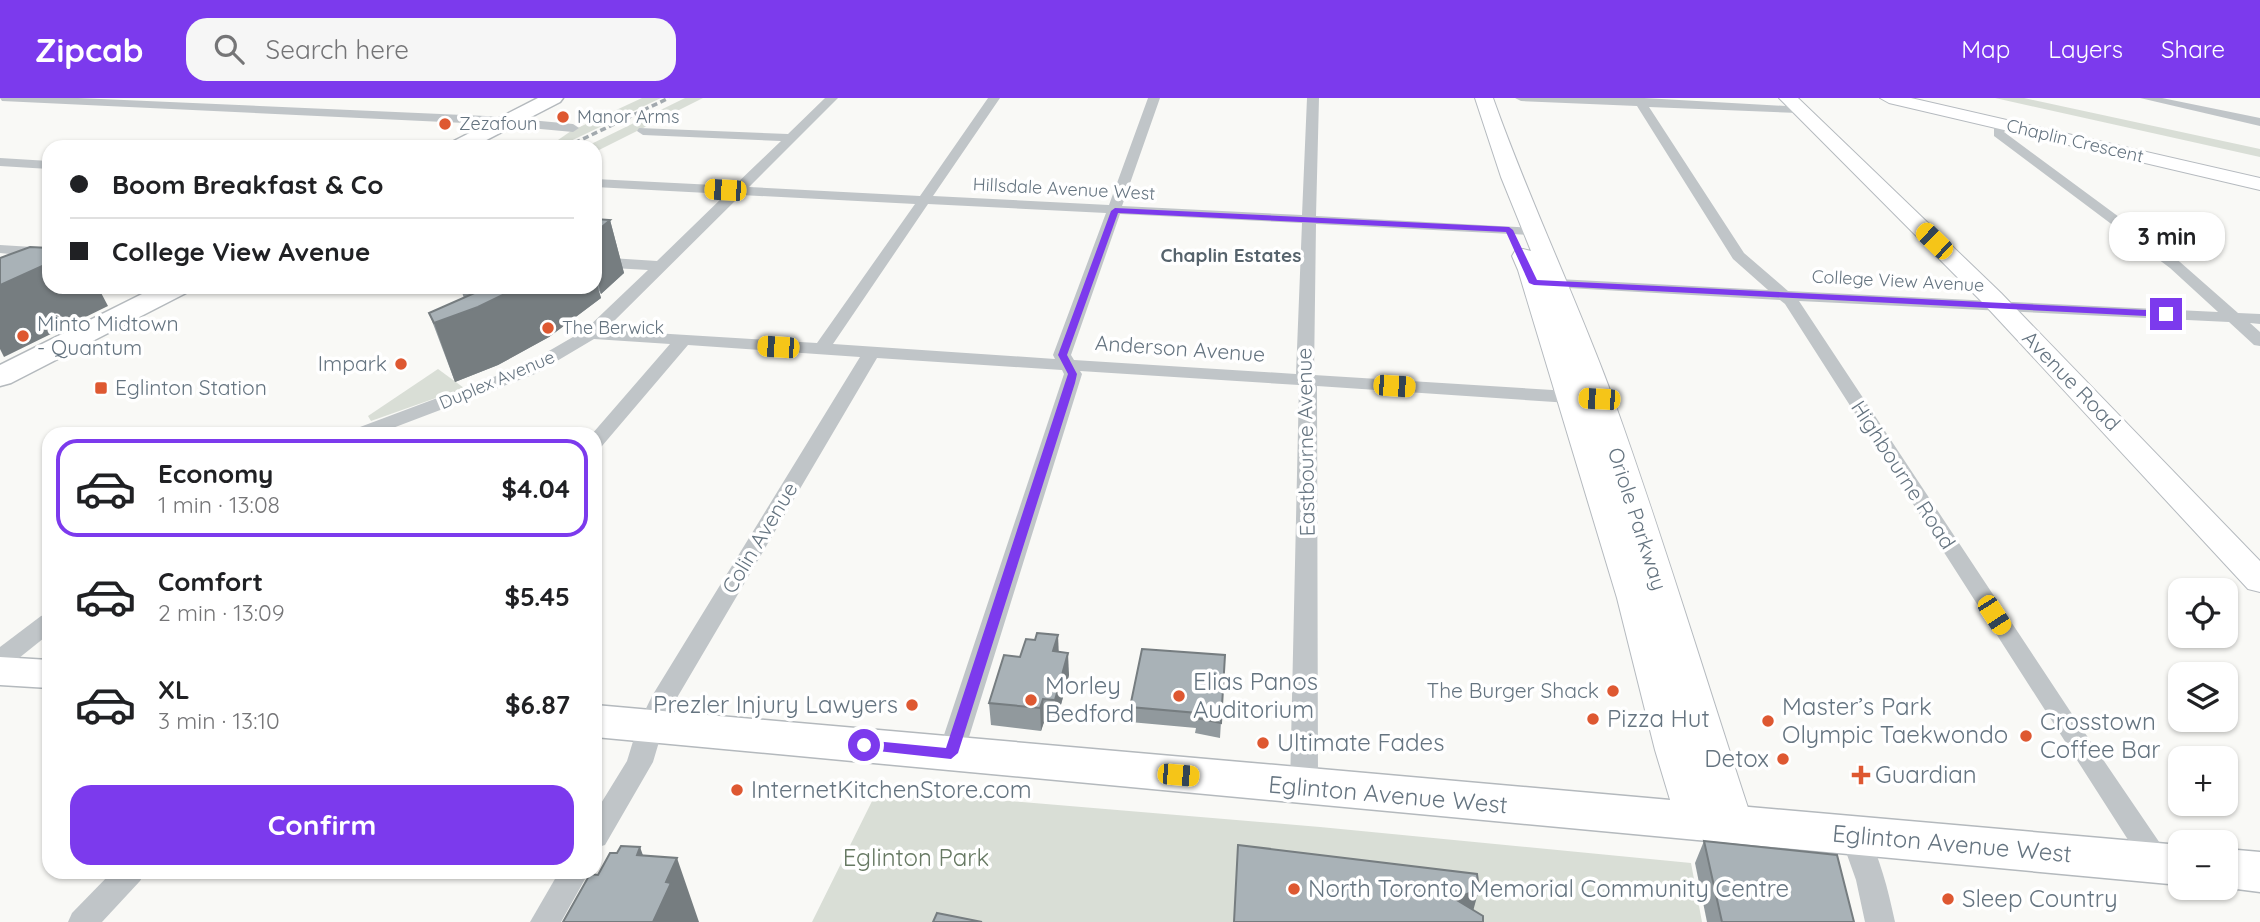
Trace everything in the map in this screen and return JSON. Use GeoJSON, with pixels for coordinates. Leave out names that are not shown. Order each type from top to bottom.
{"type":"FeatureCollection","features":[{"type":"Feature","properties":{"kind":"main road"},"geometry":{"type":"LineString","coordinates":[[470,140],[553,98]]}},
{"type":"Feature","properties":{"kind":"main road"},"geometry":{"type":"LineString","coordinates":[[0,377],[163,294]]}},
{"type":"Feature","properties":{"kind":"main road"},"geometry":{"type":"LineString","coordinates":[[0,671],[42,674]]}},
{"type":"Feature","properties":{"kind":"main road","name":"Eglinton Avenue West"},"geometry":{"type":"LineString","coordinates":[[602,722],[1716,825],[2168,864]]}},
{"type":"Feature","properties":{"kind":"main road"},"geometry":{"type":"LineString","coordinates":[[2238,870],[2260,873]]}},
{"type":"Feature","properties":{"kind":"street"},"geometry":{"type":"LineString","coordinates":[[2,98],[430,117],[573,128]]}},
{"type":"Feature","properties":{"kind":"street"},"geometry":{"type":"LineString","coordinates":[[145,104],[160,98]]}},
{"type":"Feature","properties":{"kind":"street","name":"Duplex Avenue"},"geometry":{"type":"LineString","coordinates":[[378,427],[520,374],[592,334],[832,98]]}},
{"type":"Feature","properties":{"kind":"street"},"geometry":{"type":"LineString","coordinates":[[821,350],[994,98]]}},
{"type":"Feature","properties":{"kind":"street"},"geometry":{"type":"LineString","coordinates":[[951,753],[1073,374],[1062,355],[1154,98]]}},
{"type":"Feature","properties":{"kind":"street","name":"Eastbourne Avenue"},"geometry":{"type":"LineString","coordinates":[[1304,787],[1310,393],[1304,369],[1313,98]]}},
{"type":"Feature","properties":{"kind":"street"},"geometry":{"type":"LineString","coordinates":[[1467,98],[1489,174]]}},
{"type":"Feature","properties":{"kind":"street","name":"Oriole Parkway"},"geometry":{"type":"LineString","coordinates":[[1483,98],[1514,223],[1545,283],[1584,398],[1716,825]]}},
{"type":"Feature","properties":{"kind":"street"},"geometry":{"type":"LineString","coordinates":[[1521,98],[1793,103]]}},
{"type":"Feature","properties":{"kind":"street","name":"Chaplin Crescent"},"geometry":{"type":"LineString","coordinates":[[1889,98],[2260,184]]}},
{"type":"Feature","properties":{"kind":"street"},"geometry":{"type":"LineString","coordinates":[[2146,98],[2260,122]]}},
{"type":"Feature","properties":{"kind":"street","name":"Highbourne Road"},"geometry":{"type":"LineString","coordinates":[[1640,100],[1738,256],[1791,301],[2061,718],[2168,863]]}},
{"type":"Feature","properties":{"kind":"street","name":"Avenue Road"},"geometry":{"type":"LineString","coordinates":[[1793,103],[1999,306],[2260,581]]}},
{"type":"Feature","properties":{"kind":"street"},"geometry":{"type":"LineString","coordinates":[[430,117],[445,104]]}},
{"type":"Feature","properties":{"kind":"street"},"geometry":{"type":"LineString","coordinates":[[2004,125],[1997,129],[1998,133],[2175,265],[2260,341]]}},
{"type":"Feature","properties":{"kind":"street"},"geometry":{"type":"LineString","coordinates":[[643,131],[793,138]]}},
{"type":"Feature","properties":{"kind":"street"},"geometry":{"type":"LineString","coordinates":[[0,162],[42,165]]}},
{"type":"Feature","properties":{"kind":"street","name":"Hillsdale Avenue West"},"geometry":{"type":"LineString","coordinates":[[602,183],[1309,220],[1514,223]]}},
{"type":"Feature","properties":{"kind":"street"},"geometry":{"type":"LineString","coordinates":[[0,249],[42,252]]}},
{"type":"Feature","properties":{"kind":"street"},"geometry":{"type":"LineString","coordinates":[[602,262],[661,266]]}},
{"type":"Feature","properties":{"kind":"street","name":"College View Avenue"},"geometry":{"type":"LineString","coordinates":[[1545,283],[2260,319]]}},
{"type":"Feature","properties":{"kind":"street","name":"Anderson Avenue"},"geometry":{"type":"LineString","coordinates":[[592,334],[1584,398]]}},
{"type":"Feature","properties":{"kind":"street"},"geometry":{"type":"LineString","coordinates":[[602,434],[683,340]]}},
{"type":"Feature","properties":{"kind":"street","name":"Colin Avenue"},"geometry":{"type":"LineString","coordinates":[[602,825],[640,762],[651,725],[665,696],[871,353]]}},
{"type":"Feature","properties":{"kind":"street"},"geometry":{"type":"LineString","coordinates":[[0,660],[42,627]]}},
{"type":"Feature","properties":{"kind":"street"},"geometry":{"type":"LineString","coordinates":[[1854,835],[1871,880],[1880,922]]}},
{"type":"Feature","properties":{"kind":"street"},"geometry":{"type":"LineString","coordinates":[[83,922],[123,879]]}},
{"type":"Feature","properties":{"kind":"street"},"geometry":{"type":"LineString","coordinates":[[545,922],[570,879]]}},
{"type":"Feature","properties":{"kind":"green space"},"geometry":{"type":"Polygon","coordinates":[[[642,98],[661,98],[573,140],[558,140],[571,131],[642,98]]]}},
{"type":"Feature","properties":{"kind":"green space"},"geometry":{"type":"Polygon","coordinates":[[[685,98],[703,98],[602,148],[602,140],[599,140],[685,98]]]}},
{"type":"Feature","properties":{"kind":"green space"},"geometry":{"type":"Polygon","coordinates":[[[1995,98],[2024,98],[2260,149],[2260,157],[1995,98]]]}},
{"type":"Feature","properties":{"kind":"green space"},"geometry":{"type":"Polygon","coordinates":[[[438,369],[464,388],[371,421],[368,416],[438,369]]]}},
{"type":"Feature","properties":{"kind":"green space","name":"Eglinton Park"},"geometry":{"type":"Polygon","coordinates":[[[880,785],[915,793],[1320,827],[1691,863],[1702,922],[812,922],[880,785]]]}},
{"type":"Feature","properties":{"kind":"building"},"geometry":{"type":"Polygon","coordinates":[[[30,247],[42,248],[42,266],[0,285],[0,258],[30,247]]]}},
{"type":"Feature","properties":{"kind":"building"},"geometry":{"type":"Polygon","coordinates":[[[472,294],[505,294],[434,323],[429,313],[472,294]]]}},
{"type":"Feature","properties":{"kind":"building"},"geometry":{"type":"Polygon","coordinates":[[[1037,633],[1058,635],[1053,651],[1068,653],[1055,700],[1043,699],[1040,708],[989,703],[1004,655],[1020,657],[1026,639],[1035,640],[1037,633]]]}},
{"type":"Feature","properties":{"kind":"building","name":"Elias Panos Auditorium"},"geometry":{"type":"Polygon","coordinates":[[[1142,649],[1225,655],[1221,723],[1196,718],[1197,713],[1130,707],[1142,649]]]}},
{"type":"Feature","properties":{"kind":"building"},"geometry":{"type":"Polygon","coordinates":[[[1704,841],[1837,855],[1854,922],[1722,922],[1704,841]]]}},
{"type":"Feature","properties":{"kind":"building"},"geometry":{"type":"Polygon","coordinates":[[[1238,845],[1477,874],[1479,889],[1455,899],[1483,916],[1483,922],[1234,922],[1238,845]]]}},
{"type":"Feature","properties":{"kind":"building"},"geometry":{"type":"Polygon","coordinates":[[[621,846],[640,847],[637,855],[677,858],[666,882],[671,883],[653,922],[563,922],[587,879],[602,879],[602,868],[610,853],[617,853],[621,846]]]}},
{"type":"Feature","properties":{"kind":"building"},"geometry":{"type":"Polygon","coordinates":[[[937,913],[982,922],[933,922],[937,913]]]}},
{"type":"Feature","properties":{"kind":"railway"},"geometry":{"type":"LineString","coordinates":[[581,140],[669,98]]}},
{"type":"Feature","properties":{"kind":"place","name":"Manor Arms"},"geometry":{"type":"Point","coordinates":[563,117]}},
{"type":"Feature","properties":{"kind":"place","name":"Zezafoun"},"geometry":{"type":"Point","coordinates":[445,124]}},
{"type":"Feature","properties":{"kind":"place","name":"The Berwick"},"geometry":{"type":"Point","coordinates":[548,328]}},
{"type":"Feature","properties":{"kind":"place","name":"Minto Midtown - Quantum"},"geometry":{"type":"Point","coordinates":[23,336]}},
{"type":"Feature","properties":{"kind":"place","name":"Impark"},"geometry":{"type":"Point","coordinates":[401,364]}},
{"type":"Feature","properties":{"kind":"place","name":"Eglinton Station"},"geometry":{"type":"Point","coordinates":[101,388]}},
{"type":"Feature","properties":{"kind":"place","name":"The Burger Shack"},"geometry":{"type":"Point","coordinates":[1613,691]}},
{"type":"Feature","properties":{"kind":"place","name":"Elias Panos Auditorium"},"geometry":{"type":"Point","coordinates":[1179,696]}},
{"type":"Feature","properties":{"kind":"place","name":"Morley Bedford"},"geometry":{"type":"Point","coordinates":[1031,700]}},
{"type":"Feature","properties":{"kind":"place","name":"Prezler Injury Lawyers"},"geometry":{"type":"Point","coordinates":[912,705]}},
{"type":"Feature","properties":{"kind":"place","name":"Pizza Hut"},"geometry":{"type":"Point","coordinates":[1593,719]}},
{"type":"Feature","properties":{"kind":"place","name":"Master’s Park Olympic Taekwondo"},"geometry":{"type":"Point","coordinates":[1768,721]}},
{"type":"Feature","properties":{"kind":"place","name":"Crosstown Coffee Bar"},"geometry":{"type":"Point","coordinates":[2026,736]}},
{"type":"Feature","properties":{"kind":"place","name":"Ultimate Fades"},"geometry":{"type":"Point","coordinates":[1263,743]}},
{"type":"Feature","properties":{"kind":"place","name":"Detox"},"geometry":{"type":"Point","coordinates":[1783,759]}},
{"type":"Feature","properties":{"kind":"place","name":"Guardian"},"geometry":{"type":"Point","coordinates":[1861,775]}},
{"type":"Feature","properties":{"kind":"place","name":"InternetKitchenStore.com"},"geometry":{"type":"Point","coordinates":[737,790]}},
{"type":"Feature","properties":{"kind":"place","name":"North Toronto Memorial Community Centre"},"geometry":{"type":"Point","coordinates":[1294,889]}},
{"type":"Feature","properties":{"kind":"place","name":"Sleep Country"},"geometry":{"type":"Point","coordinates":[1948,899]}},
{"type":"Feature","properties":{"kind":"district","name":"Chaplin Estates"},"geometry":{"type":"Point","coordinates":[1231,255]}},
{"type":"Feature","properties":{"kind":"route"},"geometry":{"type":"LineString","coordinates":[[864,745],[951,753],[1073,374],[1062,355],[1115,211],[1509,230],[1534,283],[2166,314]]}}]}
